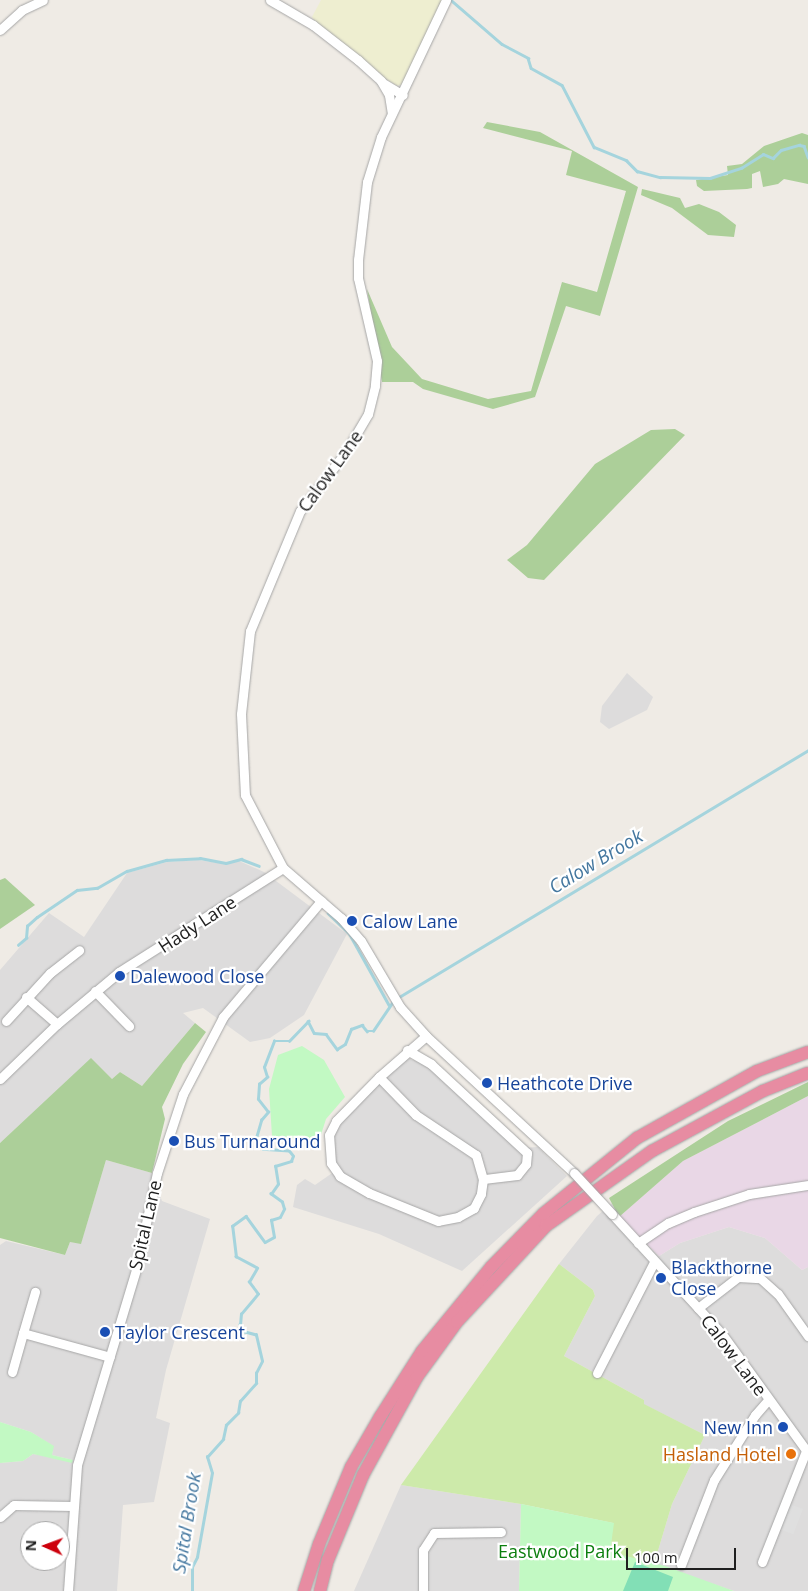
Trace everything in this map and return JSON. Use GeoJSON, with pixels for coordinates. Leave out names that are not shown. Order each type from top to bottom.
{"type":"FeatureCollection","features":[{"type":"Feature","properties":{"kind":"highway"},"geometry":{"type":"LineString","coordinates":[[304,1591],[319,1544],[351,1467],[422,1351],[491,1267],[543,1214],[637,1138],[757,1071],[808,1052]]}},
{"type":"Feature","properties":{"kind":"highway"},"geometry":{"type":"LineString","coordinates":[[320,1591],[328,1560],[363,1475],[417,1377],[457,1322],[546,1226],[652,1152],[763,1091],[808,1073]]}},
{"type":"Feature","properties":{"kind":"street"},"geometry":{"type":"LineString","coordinates":[[0,30],[22,10],[43,0]]}},
{"type":"Feature","properties":{"kind":"street"},"geometry":{"type":"LineString","coordinates":[[270,0],[313,25],[381,81],[403,95]]}},
{"type":"Feature","properties":{"kind":"street","name":"Calow Lane"},"geometry":{"type":"LineString","coordinates":[[445,4],[403,95],[392,113],[367,182],[358,260],[358,278],[377,361],[376,386],[368,414],[345,453],[300,511],[258,609],[246,652],[240,714],[245,794],[283,868],[341,918],[361,942],[400,1007],[426,1036],[574,1173],[722,1334],[807,1452]]}},
{"type":"Feature","properties":{"kind":"street"},"geometry":{"type":"LineString","coordinates":[[381,81],[389,95],[392,113]]}},
{"type":"Feature","properties":{"kind":"street","name":"Hady Lane"},"geometry":{"type":"LineString","coordinates":[[0,1079],[57,1024],[119,972],[283,868]]}},
{"type":"Feature","properties":{"kind":"street","name":"Spital Lane"},"geometry":{"type":"LineString","coordinates":[[68,1591],[78,1460],[136,1269],[157,1173],[183,1094],[223,1017],[321,901]]}},
{"type":"Feature","properties":{"kind":"street"},"geometry":{"type":"LineString","coordinates":[[6,1021],[26,997],[79,950]]}},
{"type":"Feature","properties":{"kind":"street"},"geometry":{"type":"LineString","coordinates":[[95,991],[129,1026]]}},
{"type":"Feature","properties":{"kind":"street"},"geometry":{"type":"LineString","coordinates":[[26,997],[57,1024]]}},
{"type":"Feature","properties":{"kind":"street"},"geometry":{"type":"LineString","coordinates":[[379,1077],[416,1115],[476,1154],[483,1179],[481,1194],[474,1208],[458,1217],[438,1221],[369,1193],[340,1176],[331,1163],[329,1135],[336,1120],[379,1077],[407,1050],[426,1036]]}},
{"type":"Feature","properties":{"kind":"street"},"geometry":{"type":"LineString","coordinates":[[407,1050],[431,1064],[527,1153],[526,1164],[518,1174],[483,1179]]}},
{"type":"Feature","properties":{"kind":"street"},"geometry":{"type":"LineString","coordinates":[[638,1243],[668,1223],[694,1212],[749,1194],[808,1184]]}},
{"type":"Feature","properties":{"kind":"street"},"geometry":{"type":"LineString","coordinates":[[597,1373],[654,1262]]}},
{"type":"Feature","properties":{"kind":"street"},"geometry":{"type":"LineString","coordinates":[[698,1308],[738,1277],[760,1278],[778,1294],[808,1336]]}},
{"type":"Feature","properties":{"kind":"street"},"geometry":{"type":"LineString","coordinates":[[12,1372],[34,1292]]}},
{"type":"Feature","properties":{"kind":"street"},"geometry":{"type":"LineString","coordinates":[[23,1333],[110,1357]]}},
{"type":"Feature","properties":{"kind":"street"},"geometry":{"type":"LineString","coordinates":[[681,1565],[714,1480],[755,1415],[768,1400]]}},
{"type":"Feature","properties":{"kind":"street"},"geometry":{"type":"LineString","coordinates":[[762,1562],[807,1452]]}},
{"type":"Feature","properties":{"kind":"street"},"geometry":{"type":"LineString","coordinates":[[0,1516],[14,1505],[73,1506]]}},
{"type":"Feature","properties":{"kind":"street"},"geometry":{"type":"LineString","coordinates":[[423,1591],[424,1550],[434,1533],[488,1535],[501,1532]]}},
{"type":"Feature","properties":{"kind":"shaded area"},"geometry":{"type":"Polygon","coordinates":[[[627,673],[653,697],[647,710],[609,729],[600,722],[602,706],[627,673]]]}},
{"type":"Feature","properties":{"kind":"shaded area"},"geometry":{"type":"Polygon","coordinates":[[[198,860],[225,864],[239,861],[264,872],[347,934],[304,1015],[270,1038],[250,1042],[203,1008],[183,1013],[195,1023],[142,1086],[120,1072],[112,1079],[91,1059],[0,1143],[0,970],[49,913],[84,937],[127,873],[167,862],[198,860]]]}},
{"type":"Feature","properties":{"kind":"shaded area"},"geometry":{"type":"Polygon","coordinates":[[[407,1058],[427,1065],[521,1148],[538,1147],[567,1176],[462,1271],[379,1234],[293,1207],[297,1185],[305,1179],[315,1185],[338,1169],[333,1160],[333,1132],[340,1118],[407,1058]]]}},
{"type":"Feature","properties":{"kind":"shaded area"},"geometry":{"type":"Polygon","coordinates":[[[808,1096],[808,1267],[802,1270],[765,1238],[729,1227],[680,1243],[659,1256],[619,1217],[683,1161],[808,1096]]]}},
{"type":"Feature","properties":{"kind":"shaded area"},"geometry":{"type":"Polygon","coordinates":[[[106,1160],[152,1173],[162,1201],[210,1219],[166,1370],[156,1418],[170,1423],[154,1502],[123,1505],[117,1591],[0,1591],[0,1463],[23,1461],[33,1454],[73,1460],[52,1455],[53,1446],[31,1432],[0,1422],[0,1245],[6,1241],[65,1255],[70,1242],[81,1243],[106,1160]]]}},
{"type":"Feature","properties":{"kind":"shaded area"},"geometry":{"type":"Polygon","coordinates":[[[612,1203],[619,1217],[659,1256],[680,1243],[729,1227],[765,1238],[802,1270],[808,1267],[808,1591],[734,1591],[654,1564],[672,1504],[705,1435],[643,1404],[644,1400],[564,1356],[595,1296],[593,1290],[559,1264],[597,1216],[612,1203]]]}},
{"type":"Feature","properties":{"kind":"shaded area"},"geometry":{"type":"Polygon","coordinates":[[[764,1412],[770,1412],[779,1425],[770,1431],[758,1417],[764,1412]]]}},
{"type":"Feature","properties":{"kind":"shaded area"},"geometry":{"type":"Polygon","coordinates":[[[401,1485],[521,1504],[519,1591],[354,1591],[401,1485]]]}},
{"type":"Feature","properties":{"kind":"shaded area"},"geometry":{"type":"Polygon","coordinates":[[[787,1503],[803,1509],[793,1534],[777,1528],[787,1503]]]}},
{"type":"Feature","properties":{"kind":"green space"},"geometry":{"type":"Polygon","coordinates":[[[321,0],[443,0],[406,83],[397,86],[375,72],[314,20],[312,17],[321,0]]]}},
{"type":"Feature","properties":{"kind":"green space"},"geometry":{"type":"Polygon","coordinates":[[[487,122],[540,132],[638,187],[600,316],[566,306],[535,397],[493,409],[423,389],[413,382],[382,382],[367,289],[392,347],[422,379],[488,399],[531,391],[562,282],[597,292],[626,191],[566,175],[572,151],[483,128],[487,122]]]}},
{"type":"Feature","properties":{"kind":"green space"},"geometry":{"type":"Polygon","coordinates":[[[802,133],[808,135],[808,184],[784,179],[778,184],[763,187],[760,171],[752,174],[752,188],[704,191],[697,186],[696,180],[728,175],[727,166],[742,164],[764,146],[802,133]]]}},
{"type":"Feature","properties":{"kind":"green space"},"geometry":{"type":"Polygon","coordinates":[[[642,189],[680,198],[685,208],[699,204],[719,212],[736,225],[734,237],[708,235],[672,208],[641,195],[642,189]]]}},
{"type":"Feature","properties":{"kind":"green space"},"geometry":{"type":"Polygon","coordinates":[[[675,429],[685,435],[544,580],[528,578],[507,560],[527,545],[595,464],[651,430],[675,429]]]}},
{"type":"Feature","properties":{"kind":"green space"},"geometry":{"type":"Polygon","coordinates":[[[5,878],[35,905],[0,929],[0,880],[5,878]]]}},
{"type":"Feature","properties":{"kind":"green space"},"geometry":{"type":"Polygon","coordinates":[[[195,1023],[206,1032],[183,1064],[162,1107],[165,1119],[152,1173],[106,1160],[81,1244],[70,1242],[65,1255],[0,1238],[0,1143],[91,1058],[112,1079],[120,1072],[142,1086],[195,1023]]]}},
{"type":"Feature","properties":{"kind":"green space"},"geometry":{"type":"Polygon","coordinates":[[[302,1046],[324,1060],[345,1097],[326,1119],[319,1141],[272,1136],[269,1089],[278,1055],[302,1046]]]}},
{"type":"Feature","properties":{"kind":"green space"},"geometry":{"type":"Polygon","coordinates":[[[808,1082],[808,1096],[683,1161],[619,1217],[609,1198],[728,1121],[808,1082]]]}},
{"type":"Feature","properties":{"kind":"green space"},"geometry":{"type":"Polygon","coordinates":[[[559,1264],[593,1290],[595,1296],[564,1356],[644,1400],[644,1404],[705,1435],[672,1504],[654,1564],[610,1552],[613,1523],[521,1504],[401,1485],[559,1264]]]}},
{"type":"Feature","properties":{"kind":"green space"},"geometry":{"type":"Polygon","coordinates":[[[0,1422],[31,1432],[54,1446],[52,1455],[73,1460],[72,1463],[33,1454],[23,1461],[0,1463],[0,1422]]]}},
{"type":"Feature","properties":{"kind":"green space","name":"Eastwood Park"},"geometry":{"type":"Polygon","coordinates":[[[521,1504],[614,1523],[610,1552],[665,1566],[734,1591],[519,1591],[521,1504]]]}},
{"type":"Feature","properties":{"kind":"green space"},"geometry":{"type":"Polygon","coordinates":[[[635,1562],[673,1577],[668,1591],[623,1591],[635,1562]]]}},
{"type":"Feature","properties":{"kind":"waterway"},"geometry":{"type":"LineString","coordinates":[[451,0],[502,44],[528,58],[531,68],[562,85],[594,147],[626,160],[637,171],[660,177],[710,178],[741,168],[763,154],[773,158],[781,150],[799,145],[804,146],[808,157]]}},
{"type":"Feature","properties":{"kind":"waterway","name":"Calow Brook"},"geometry":{"type":"LineString","coordinates":[[399,997],[808,750]]}},
{"type":"Feature","properties":{"kind":"waterway"},"geometry":{"type":"LineString","coordinates":[[18,945],[26,938],[27,926],[37,917],[77,890],[97,888],[127,871],[166,860],[200,858],[226,863],[241,859],[259,866]]}},
{"type":"Feature","properties":{"kind":"waterway"},"geometry":{"type":"LineString","coordinates":[[328,913],[349,933],[389,1005]]}},
{"type":"Feature","properties":{"kind":"waterway","name":"Spital Brook"},"geometry":{"type":"LineString","coordinates":[[192,1591],[192,1567],[197,1557],[212,1473],[207,1457],[223,1439],[226,1425],[238,1413],[240,1401],[256,1383],[256,1373],[262,1361],[256,1335],[245,1332],[240,1325],[241,1314],[258,1294],[249,1282],[257,1268],[236,1257],[232,1226],[246,1216],[265,1242],[274,1237],[271,1220],[280,1217],[284,1209],[282,1202],[271,1194],[278,1184],[275,1166],[291,1161],[293,1156],[289,1151],[263,1149],[256,1138],[261,1120],[268,1112],[258,1099],[259,1084],[267,1077],[264,1067],[274,1041],[289,1041],[308,1021],[314,1033],[326,1034],[337,1049],[345,1044],[351,1029],[362,1025],[367,1031],[373,1031],[392,1003]]}},
{"type":"Feature","properties":{"kind":"place","name":"Calow Lane"},"geometry":{"type":"Point","coordinates":[352,921]}},
{"type":"Feature","properties":{"kind":"place","name":"Dalewood Close"},"geometry":{"type":"Point","coordinates":[120,976]}},
{"type":"Feature","properties":{"kind":"place","name":"Heathcote Drive"},"geometry":{"type":"Point","coordinates":[487,1083]}},
{"type":"Feature","properties":{"kind":"place","name":"Bus Turnaround"},"geometry":{"type":"Point","coordinates":[174,1141]}},
{"type":"Feature","properties":{"kind":"place","name":"Blackthorne Close"},"geometry":{"type":"Point","coordinates":[661,1278]}},
{"type":"Feature","properties":{"kind":"place","name":"Taylor Crescent"},"geometry":{"type":"Point","coordinates":[105,1332]}},
{"type":"Feature","properties":{"kind":"place","name":"New Inn"},"geometry":{"type":"Point","coordinates":[783,1427]}},
{"type":"Feature","properties":{"kind":"place","name":"Hasland Hotel"},"geometry":{"type":"Point","coordinates":[791,1454]}}]}
